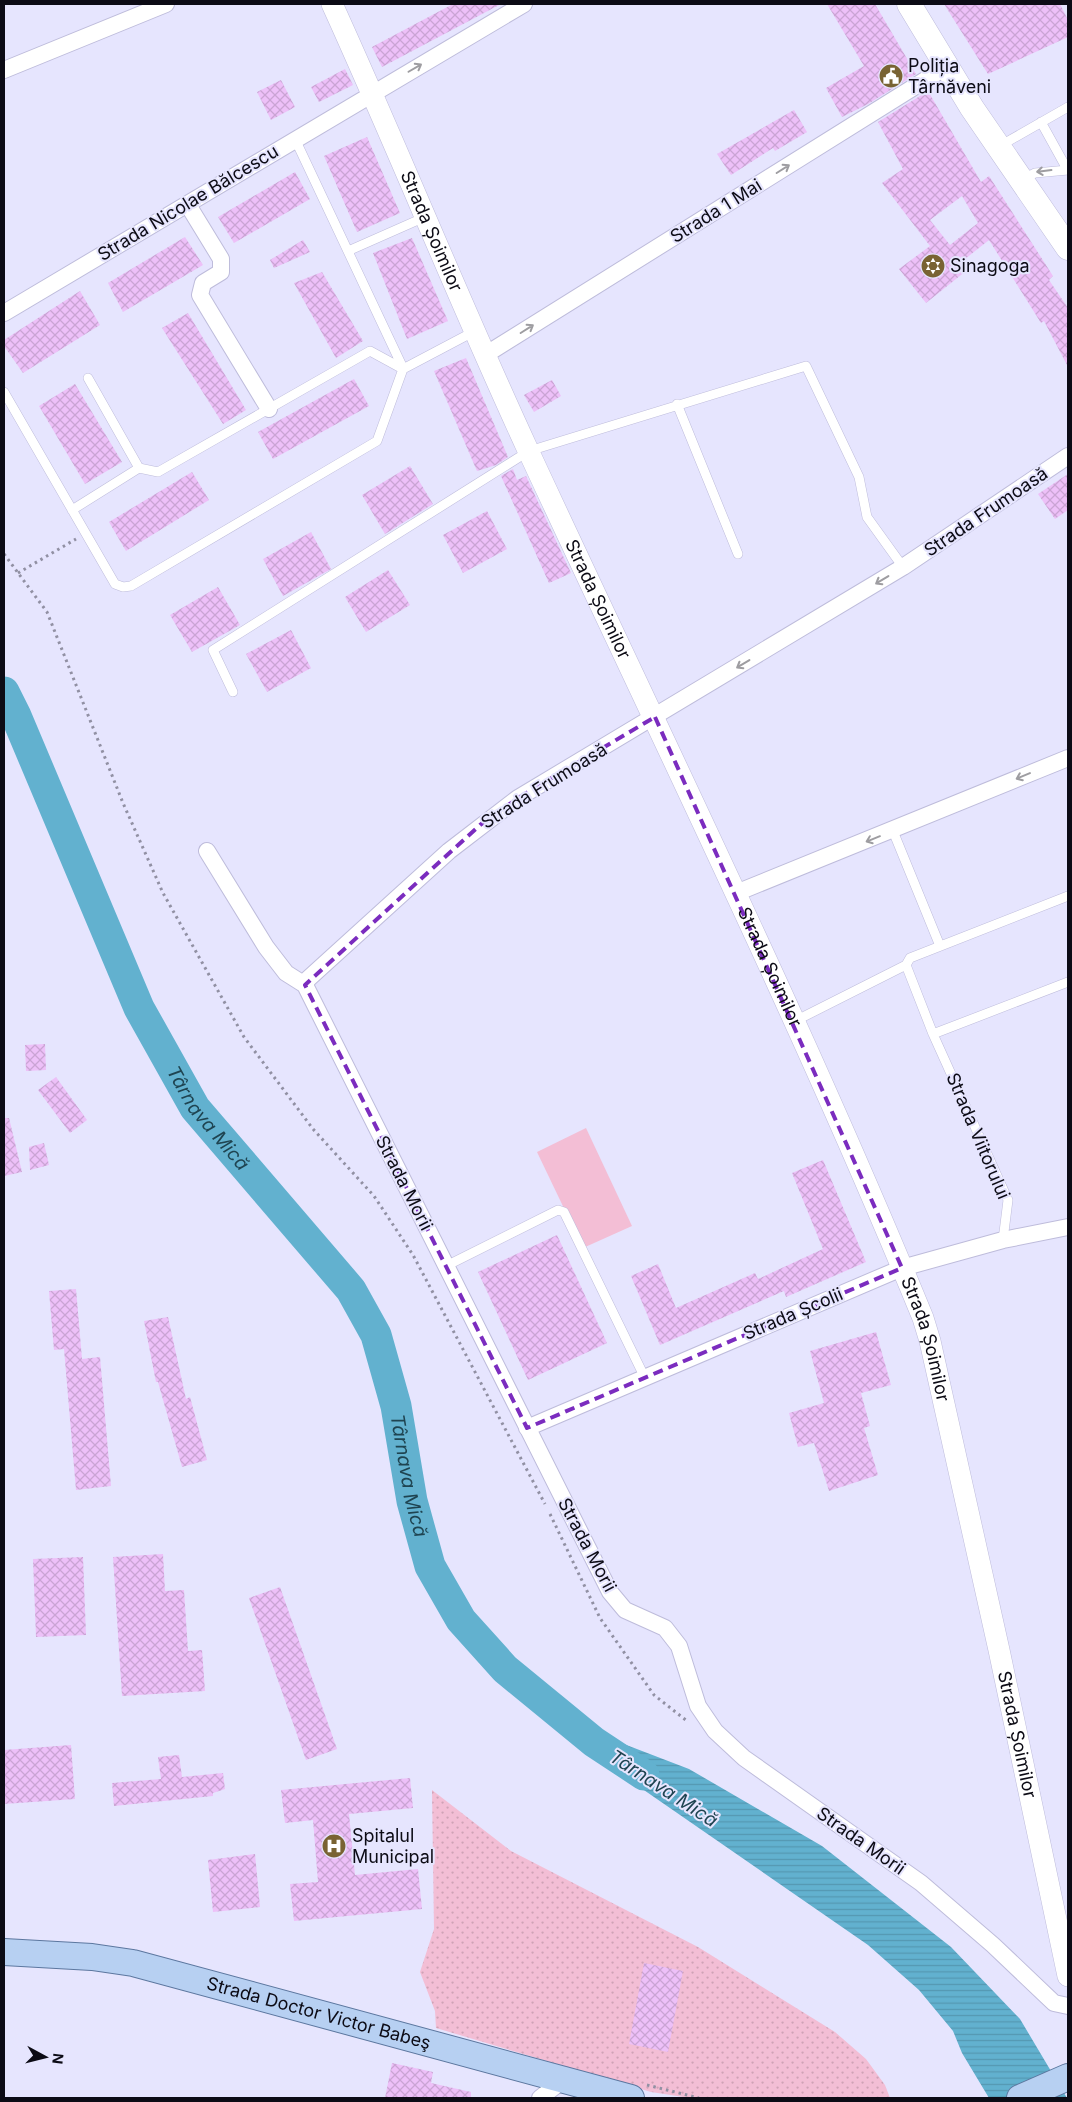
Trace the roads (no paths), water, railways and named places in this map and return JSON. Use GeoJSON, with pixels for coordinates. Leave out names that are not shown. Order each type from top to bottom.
{"type":"FeatureCollection","features":[{"type":"Feature","properties":{"kind":"main road"},"geometry":{"type":"LineString","coordinates":[[909,4],[946,67],[998,147],[1068,248]]}},
{"type":"Feature","properties":{"kind":"main road","name":"Strada Doctor Victor Babeş"},"geometry":{"type":"LineString","coordinates":[[4,1952],[92,1956],[133,1964],[629,2098]]}},
{"type":"Feature","properties":{"kind":"main road"},"geometry":{"type":"LineString","coordinates":[[1020,2098],[1068,2077]]}},
{"type":"Feature","properties":{"kind":"street"},"geometry":{"type":"LineString","coordinates":[[4,70],[166,4]]}},
{"type":"Feature","properties":{"kind":"street","name":"Strada Șoimilor"},"geometry":{"type":"LineString","coordinates":[[332,4],[373,92],[485,355],[736,893],[902,1268],[930,1341],[1002,1659],[1068,1976]]}},
{"type":"Feature","properties":{"kind":"street","name":"Strada Nicolae Bălcescu"},"geometry":{"type":"LineString","coordinates":[[4,313],[524,4]]}},
{"type":"Feature","properties":{"kind":"street","name":"Strada 1 Mai"},"geometry":{"type":"LineString","coordinates":[[485,355],[946,67]]}},
{"type":"Feature","properties":{"kind":"street"},"geometry":{"type":"LineString","coordinates":[[188,205],[221,259],[221,272],[203,283],[200,295],[269,409]]}},
{"type":"Feature","properties":{"kind":"street","name":"Strada Frumoasă"},"geometry":{"type":"LineString","coordinates":[[305,985],[308,979],[480,825],[518,798],[903,567],[1068,456]]}},
{"type":"Feature","properties":{"kind":"street"},"geometry":{"type":"LineString","coordinates":[[736,893],[893,831],[1068,758]]}},
{"type":"Feature","properties":{"kind":"street"},"geometry":{"type":"LineString","coordinates":[[208,851],[266,947],[286,973],[305,985]]}},
{"type":"Feature","properties":{"kind":"street","name":"Strada Morii"},"geometry":{"type":"LineString","coordinates":[[305,985],[610,1592],[625,1610],[665,1628],[679,1646],[698,1706],[714,1731],[744,1758],[949,1906],[1054,2003],[1068,2006]]}},
{"type":"Feature","properties":{"kind":"street","name":"Strada Școlii"},"geometry":{"type":"LineString","coordinates":[[527,1428],[902,1268],[1003,1240],[1068,1227]]}},
{"type":"Feature","properties":{"kind":"street"},"geometry":{"type":"LineString","coordinates":[[540,2098],[562,2081]]}},
{"type":"Feature","properties":{"kind":"lane"},"geometry":{"type":"LineString","coordinates":[[998,147],[1068,107]]}},
{"type":"Feature","properties":{"kind":"lane"},"geometry":{"type":"LineString","coordinates":[[1021,181],[1035,172],[1068,169],[1041,122]]}},
{"type":"Feature","properties":{"kind":"lane"},"geometry":{"type":"LineString","coordinates":[[295,139],[403,369]]}},
{"type":"Feature","properties":{"kind":"lane"},"geometry":{"type":"LineString","coordinates":[[348,252],[426,216]]}},
{"type":"Feature","properties":{"kind":"lane"},"geometry":{"type":"LineString","coordinates":[[4,392],[115,584],[123,587],[131,586],[377,441],[403,369],[475,331]]}},
{"type":"Feature","properties":{"kind":"lane"},"geometry":{"type":"LineString","coordinates":[[72,510],[139,468],[158,472],[370,351],[403,369]]}},
{"type":"Feature","properties":{"kind":"lane"},"geometry":{"type":"LineString","coordinates":[[233,692],[214,650],[529,451],[677,404],[806,366],[859,477],[866,517],[903,567]]}},
{"type":"Feature","properties":{"kind":"lane"},"geometry":{"type":"LineString","coordinates":[[88,378],[139,468]]}},
{"type":"Feature","properties":{"kind":"lane"},"geometry":{"type":"LineString","coordinates":[[677,404],[738,554]]}},
{"type":"Feature","properties":{"kind":"lane"},"geometry":{"type":"LineString","coordinates":[[893,831],[940,946]]}},
{"type":"Feature","properties":{"kind":"lane"},"geometry":{"type":"LineString","coordinates":[[793,1022],[906,966],[910,958],[1068,896]]}},
{"type":"Feature","properties":{"kind":"lane","name":"Strada Viitorului"},"geometry":{"type":"LineString","coordinates":[[906,966],[933,1034],[1008,1200],[1003,1240]]}},
{"type":"Feature","properties":{"kind":"lane"},"geometry":{"type":"LineString","coordinates":[[933,1034],[1068,982]]}},
{"type":"Feature","properties":{"kind":"lane"},"geometry":{"type":"LineString","coordinates":[[446,1266],[558,1210],[564,1212],[645,1378]]}},
{"type":"Feature","properties":{"kind":"water"},"geometry":{"type":"Polygon","coordinates":[[[616,1741],[689,1769],[822,1846],[951,1947],[1020,2019],[1067,2098],[989,2098],[962,2053],[953,2031],[919,1990],[868,1945],[599,1759],[616,1741]]]}},
{"type":"Feature","properties":{"kind":"waterway","name":"Târnava Mică"},"geometry":{"type":"LineString","coordinates":[[4,692],[16,716],[139,1008],[195,1108],[351,1290],[376,1335],[396,1406],[412,1501],[430,1566],[461,1620],[505,1669],[594,1742],[644,1775]]}},
{"type":"Feature","properties":{"kind":"place","name":"Poliția Târnăveni"},"geometry":{"type":"Point","coordinates":[891,76]}},
{"type":"Feature","properties":{"kind":"place","name":"Sinagoga"},"geometry":{"type":"Point","coordinates":[933,266]}},
{"type":"Feature","properties":{"kind":"place","name":"Spitalul Municipal"},"geometry":{"type":"Point","coordinates":[334,1846]}}]}
